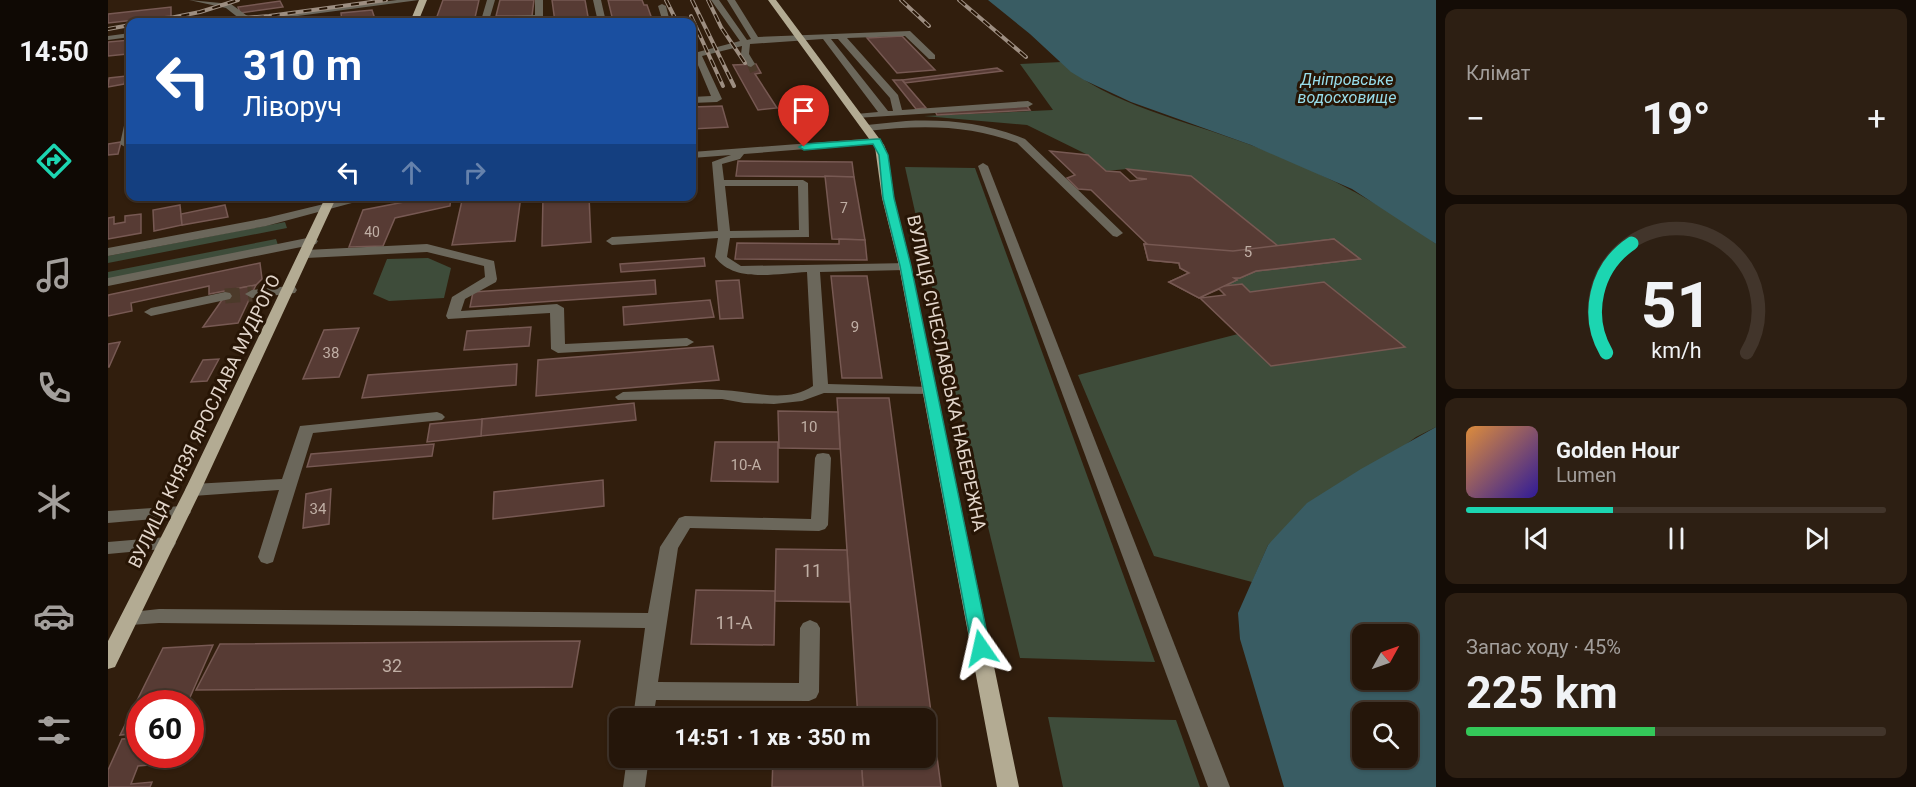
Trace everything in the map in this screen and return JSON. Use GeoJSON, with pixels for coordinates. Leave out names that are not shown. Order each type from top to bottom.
{"type":"FeatureCollection","features":[{"type":"Feature","properties":{"kind":"main road"},"geometry":{"type":"LineString","coordinates":[[416,18],[423,0]]}},
{"type":"Feature","properties":{"kind":"main road","name":"ВУЛИЦЯ СІЧЕСЛАВСЬКА НАБЕРЕЖНА"},"geometry":{"type":"LineString","coordinates":[[772,0],[877,141],[883,155],[888,198],[905,266],[1008,787]]}},
{"type":"Feature","properties":{"kind":"main road","name":"ВУЛИЦЯ КНЯЗЯ ЯРОСЛАВА МУДРОГО"},"geometry":{"type":"LineString","coordinates":[[108,661],[290,290],[330,201]]}},
{"type":"Feature","properties":{"kind":"street"},"geometry":{"type":"LineString","coordinates":[[193,0],[228,6],[246,18]]}},
{"type":"Feature","properties":{"kind":"street"},"geometry":{"type":"LineString","coordinates":[[266,18],[362,3],[415,0]]}},
{"type":"Feature","properties":{"kind":"street"},"geometry":{"type":"LineString","coordinates":[[486,18],[491,0]]}},
{"type":"Feature","properties":{"kind":"street"},"geometry":{"type":"LineString","coordinates":[[538,18],[540,0]]}},
{"type":"Feature","properties":{"kind":"street"},"geometry":{"type":"LineString","coordinates":[[597,0],[601,18]]}},
{"type":"Feature","properties":{"kind":"street"},"geometry":{"type":"LineString","coordinates":[[715,0],[746,44],[745,54],[750,64]]}},
{"type":"Feature","properties":{"kind":"street"},"geometry":{"type":"LineString","coordinates":[[731,0],[756,40]]}},
{"type":"Feature","properties":{"kind":"street"},"geometry":{"type":"LineString","coordinates":[[662,6],[666,18]]}},
{"type":"Feature","properties":{"kind":"street"},"geometry":{"type":"LineString","coordinates":[[696,55],[756,40],[906,33],[932,57]]}},
{"type":"Feature","properties":{"kind":"street"},"geometry":{"type":"LineString","coordinates":[[108,38],[126,36]]}},
{"type":"Feature","properties":{"kind":"street"},"geometry":{"type":"LineString","coordinates":[[840,36],[895,97],[898,112]]}},
{"type":"Feature","properties":{"kind":"street"},"geometry":{"type":"LineString","coordinates":[[825,37],[885,114]]}},
{"type":"Feature","properties":{"kind":"street"},"geometry":{"type":"LineString","coordinates":[[696,59],[717,99],[696,100]]}},
{"type":"Feature","properties":{"kind":"street"},"geometry":{"type":"LineString","coordinates":[[859,116],[1029,104]]}},
{"type":"Feature","properties":{"kind":"street"},"geometry":{"type":"LineString","coordinates":[[867,128],[895,124],[940,124],[1006,134],[1021,141],[1117,233]]}},
{"type":"Feature","properties":{"kind":"street"},"geometry":{"type":"LineString","coordinates":[[696,155],[877,141]]}},
{"type":"Feature","properties":{"kind":"street"},"geometry":{"type":"LineString","coordinates":[[740,152],[736,157],[717,162],[723,235],[721,257],[727,264],[739,270],[905,266]]}},
{"type":"Feature","properties":{"kind":"street"},"geometry":{"type":"LineString","coordinates":[[982,166],[1219,787]]}},
{"type":"Feature","properties":{"kind":"street"},"geometry":{"type":"LineString","coordinates":[[612,241],[723,235],[806,234],[803,183],[720,183]]}},
{"type":"Feature","properties":{"kind":"street"},"geometry":{"type":"LineString","coordinates":[[108,252],[266,222],[330,201]]}},
{"type":"Feature","properties":{"kind":"street"},"geometry":{"type":"LineString","coordinates":[[108,282],[309,248],[427,248],[490,264],[491,279],[459,297],[453,316],[557,308],[558,349],[687,342]]}},
{"type":"Feature","properties":{"kind":"street"},"geometry":{"type":"LineString","coordinates":[[813,267],[821,388]]}},
{"type":"Feature","properties":{"kind":"street"},"geometry":{"type":"LineString","coordinates":[[252,294],[290,290]]}},
{"type":"Feature","properties":{"kind":"street"},"geometry":{"type":"LineString","coordinates":[[151,312],[225,296]]}},
{"type":"Feature","properties":{"kind":"street"},"geometry":{"type":"LineString","coordinates":[[622,397],[723,394],[734,399],[802,398],[815,394],[821,388],[930,391]]}},
{"type":"Feature","properties":{"kind":"street"},"geometry":{"type":"LineString","coordinates":[[267,557],[306,429],[436,417]]}},
{"type":"Feature","properties":{"kind":"street"},"geometry":{"type":"LineString","coordinates":[[645,708],[669,547],[685,522],[819,525],[823,458]]}},
{"type":"Feature","properties":{"kind":"street"},"geometry":{"type":"LineString","coordinates":[[193,490],[290,484]]}},
{"type":"Feature","properties":{"kind":"street"},"geometry":{"type":"LineString","coordinates":[[108,518],[182,512]]}},
{"type":"Feature","properties":{"kind":"street"},"geometry":{"type":"LineString","coordinates":[[108,548],[167,543]]}},
{"type":"Feature","properties":{"kind":"street"},"geometry":{"type":"LineString","coordinates":[[130,618],[159,616],[656,621]]}},
{"type":"Feature","properties":{"kind":"street"},"geometry":{"type":"LineString","coordinates":[[647,692],[809,692],[810,628]]}},
{"type":"Feature","properties":{"kind":"street"},"geometry":{"type":"LineString","coordinates":[[634,787],[637,768]]}},
{"type":"Feature","properties":{"kind":"green space"},"geometry":{"type":"Polygon","coordinates":[[[1061,62],[1080,77],[1125,101],[1248,144],[1322,175],[1369,200],[1436,244],[1436,427],[1416,437],[1268,545],[1252,582],[1154,556],[1078,375],[1238,334],[1271,366],[1404,347],[1324,282],[1250,292],[1241,284],[1224,286],[1236,280],[1234,278],[1240,278],[1256,271],[1359,259],[1334,239],[1278,246],[1191,176],[1127,169],[1106,171],[1088,155],[1027,125],[924,116],[1053,110],[1020,64],[1061,62]]]}},
{"type":"Feature","properties":{"kind":"green space"},"geometry":{"type":"Polygon","coordinates":[[[905,167],[975,168],[1155,662],[1020,658],[958,404],[905,167]]]}},
{"type":"Feature","properties":{"kind":"green space"},"geometry":{"type":"Polygon","coordinates":[[[285,222],[287,228],[108,263],[108,256],[285,222]]]}},
{"type":"Feature","properties":{"kind":"green space"},"geometry":{"type":"Polygon","coordinates":[[[276,239],[278,245],[108,279],[108,272],[276,239]]]}},
{"type":"Feature","properties":{"kind":"green space"},"geometry":{"type":"Polygon","coordinates":[[[428,258],[451,268],[444,298],[389,301],[373,294],[387,259],[428,258]]]}},
{"type":"Feature","properties":{"kind":"green space"},"geometry":{"type":"Polygon","coordinates":[[[1048,717],[1176,720],[1200,787],[1063,787],[1048,717]]]}},
{"type":"Feature","properties":{"kind":"water","name":"Дніпровське водосховище"},"geometry":{"type":"Polygon","coordinates":[[[988,0],[1436,0],[1436,244],[1352,189],[1251,145],[1131,102],[1084,80],[1071,72],[1030,34],[988,0]]]}},
{"type":"Feature","properties":{"kind":"water"},"geometry":{"type":"Polygon","coordinates":[[[1436,427],[1436,787],[1284,787],[1240,639],[1238,613],[1268,545],[1307,503],[1361,469],[1436,427]]]}},
{"type":"Feature","properties":{"kind":"building"},"geometry":{"type":"Polygon","coordinates":[[[443,0],[479,0],[475,18],[436,18],[443,0]]]}},
{"type":"Feature","properties":{"kind":"building"},"geometry":{"type":"Polygon","coordinates":[[[500,0],[534,0],[532,16],[496,16],[500,0]]]}},
{"type":"Feature","properties":{"kind":"building"},"geometry":{"type":"Polygon","coordinates":[[[552,0],[585,0],[588,18],[554,18],[552,0]]]}},
{"type":"Feature","properties":{"kind":"building"},"geometry":{"type":"Polygon","coordinates":[[[608,0],[642,0],[644,5],[647,5],[652,18],[612,18],[608,0]]]}},
{"type":"Feature","properties":{"kind":"building"},"geometry":{"type":"Polygon","coordinates":[[[280,1],[283,7],[240,13],[238,7],[280,1]]]}},
{"type":"Feature","properties":{"kind":"building"},"geometry":{"type":"Polygon","coordinates":[[[171,7],[171,16],[126,18],[126,21],[108,23],[108,14],[171,7]]]}},
{"type":"Feature","properties":{"kind":"building"},"geometry":{"type":"Polygon","coordinates":[[[372,10],[375,18],[342,18],[341,13],[372,10]]]}},
{"type":"Feature","properties":{"kind":"building"},"geometry":{"type":"Polygon","coordinates":[[[902,36],[935,70],[897,73],[867,38],[902,36]]]}},
{"type":"Feature","properties":{"kind":"building"},"geometry":{"type":"Polygon","coordinates":[[[126,40],[126,54],[108,56],[108,42],[126,40]]]}},
{"type":"Feature","properties":{"kind":"building"},"geometry":{"type":"Polygon","coordinates":[[[756,64],[761,73],[755,74],[777,108],[758,110],[733,65],[756,64]]]}},
{"type":"Feature","properties":{"kind":"building"},"geometry":{"type":"Polygon","coordinates":[[[997,68],[1002,71],[905,83],[902,80],[997,68]]]}},
{"type":"Feature","properties":{"kind":"building"},"geometry":{"type":"Polygon","coordinates":[[[126,76],[124,84],[108,87],[109,78],[126,76]]]}},
{"type":"Feature","properties":{"kind":"building"},"geometry":{"type":"Polygon","coordinates":[[[893,80],[902,80],[926,108],[916,109],[893,80]]]}},
{"type":"Feature","properties":{"kind":"building"},"geometry":{"type":"Polygon","coordinates":[[[722,106],[728,127],[696,129],[696,107],[722,106]]]}},
{"type":"Feature","properties":{"kind":"building"},"geometry":{"type":"Polygon","coordinates":[[[1027,106],[1030,110],[937,115],[935,111],[1027,106]]]}},
{"type":"Feature","properties":{"kind":"building"},"geometry":{"type":"Polygon","coordinates":[[[121,142],[118,154],[108,155],[108,144],[121,142]]]}},
{"type":"Feature","properties":{"kind":"building"},"geometry":{"type":"Polygon","coordinates":[[[1050,151],[1088,155],[1106,171],[1120,172],[1130,181],[1147,179],[1137,178],[1127,169],[1191,176],[1278,246],[1334,239],[1360,259],[1256,271],[1240,278],[1234,278],[1237,280],[1224,286],[1242,284],[1250,292],[1324,282],[1405,347],[1271,366],[1200,298],[1225,295],[1219,289],[1199,298],[1169,282],[1189,273],[1180,268],[1179,263],[1148,260],[1144,244],[1147,244],[1091,190],[1078,189],[1067,178],[1075,175],[1050,151]]]}},
{"type":"Feature","properties":{"kind":"building"},"geometry":{"type":"Polygon","coordinates":[[[738,161],[852,162],[854,177],[736,176],[738,161]]]}},
{"type":"Feature","properties":{"kind":"building"},"geometry":{"type":"Polygon","coordinates":[[[825,176],[854,177],[865,240],[832,239],[825,176]]]}},
{"type":"Feature","properties":{"kind":"building"},"geometry":{"type":"Polygon","coordinates":[[[409,201],[450,201],[450,206],[395,218],[383,246],[349,247],[363,210],[409,201]]]}},
{"type":"Feature","properties":{"kind":"building"},"geometry":{"type":"Polygon","coordinates":[[[462,201],[520,201],[515,241],[452,245],[462,201]]]}},
{"type":"Feature","properties":{"kind":"building"},"geometry":{"type":"Polygon","coordinates":[[[543,201],[589,201],[591,242],[542,246],[543,201]]]}},
{"type":"Feature","properties":{"kind":"building"},"geometry":{"type":"Polygon","coordinates":[[[180,205],[182,225],[154,231],[153,210],[180,205]]]}},
{"type":"Feature","properties":{"kind":"building"},"geometry":{"type":"Polygon","coordinates":[[[225,205],[228,217],[182,225],[181,214],[225,205]]]}},
{"type":"Feature","properties":{"kind":"building"},"geometry":{"type":"Polygon","coordinates":[[[141,214],[141,233],[108,239],[108,218],[114,217],[114,224],[125,222],[125,216],[141,214]]]}},
{"type":"Feature","properties":{"kind":"building"},"geometry":{"type":"Polygon","coordinates":[[[839,239],[865,240],[867,260],[735,259],[737,243],[839,244],[839,239]]]}},
{"type":"Feature","properties":{"kind":"building"},"geometry":{"type":"Polygon","coordinates":[[[1334,239],[1360,259],[1256,271],[1240,278],[1234,278],[1237,280],[1199,298],[1169,282],[1189,273],[1180,268],[1179,263],[1148,260],[1144,244],[1233,251],[1334,239]]]}},
{"type":"Feature","properties":{"kind":"building"},"geometry":{"type":"Polygon","coordinates":[[[704,258],[705,266],[621,272],[620,264],[704,258]]]}},
{"type":"Feature","properties":{"kind":"building"},"geometry":{"type":"Polygon","coordinates":[[[260,263],[262,279],[256,285],[209,294],[209,286],[131,303],[132,311],[108,316],[108,295],[260,263]]]}},
{"type":"Feature","properties":{"kind":"building"},"geometry":{"type":"Polygon","coordinates":[[[831,276],[867,276],[882,378],[842,378],[831,276]]]}},
{"type":"Feature","properties":{"kind":"building"},"geometry":{"type":"Polygon","coordinates":[[[655,280],[656,294],[470,307],[473,292],[655,280]]]}},
{"type":"Feature","properties":{"kind":"building"},"geometry":{"type":"Polygon","coordinates":[[[739,280],[743,318],[720,319],[716,281],[739,280]]]}},
{"type":"Feature","properties":{"kind":"building"},"geometry":{"type":"Polygon","coordinates":[[[256,285],[238,323],[203,327],[229,290],[256,285]]]}},
{"type":"Feature","properties":{"kind":"building"},"geometry":{"type":"Polygon","coordinates":[[[710,300],[714,317],[624,325],[623,307],[710,300]]]}},
{"type":"Feature","properties":{"kind":"building"},"geometry":{"type":"Polygon","coordinates":[[[531,327],[529,346],[464,350],[467,331],[531,327]]]}},
{"type":"Feature","properties":{"kind":"building"},"geometry":{"type":"Polygon","coordinates":[[[359,328],[339,377],[303,379],[324,330],[359,328]]]}},
{"type":"Feature","properties":{"kind":"building"},"geometry":{"type":"Polygon","coordinates":[[[120,342],[109,367],[108,367],[108,344],[120,342]]]}},
{"type":"Feature","properties":{"kind":"building"},"geometry":{"type":"Polygon","coordinates":[[[713,346],[719,380],[536,396],[538,360],[713,346]]]}},
{"type":"Feature","properties":{"kind":"building"},"geometry":{"type":"Polygon","coordinates":[[[219,359],[207,381],[191,382],[203,360],[219,359]]]}},
{"type":"Feature","properties":{"kind":"building"},"geometry":{"type":"Polygon","coordinates":[[[517,364],[516,385],[362,398],[368,375],[517,364]]]}},
{"type":"Feature","properties":{"kind":"building"},"geometry":{"type":"Polygon","coordinates":[[[837,398],[889,398],[930,708],[857,708],[837,398]]]}},
{"type":"Feature","properties":{"kind":"building"},"geometry":{"type":"Polygon","coordinates":[[[634,403],[636,420],[481,436],[482,419],[634,403]]]}},
{"type":"Feature","properties":{"kind":"building"},"geometry":{"type":"Polygon","coordinates":[[[778,411],[838,412],[840,449],[779,448],[778,411]]]}},
{"type":"Feature","properties":{"kind":"building"},"geometry":{"type":"Polygon","coordinates":[[[482,419],[481,436],[427,442],[430,424],[482,419]]]}},
{"type":"Feature","properties":{"kind":"building"},"geometry":{"type":"Polygon","coordinates":[[[715,442],[778,442],[778,482],[711,481],[715,442]]]}},
{"type":"Feature","properties":{"kind":"building"},"geometry":{"type":"Polygon","coordinates":[[[434,444],[432,456],[307,467],[311,454],[434,444]]]}},
{"type":"Feature","properties":{"kind":"building"},"geometry":{"type":"Polygon","coordinates":[[[603,480],[604,506],[493,519],[494,492],[603,480]]]}},
{"type":"Feature","properties":{"kind":"building"},"geometry":{"type":"Polygon","coordinates":[[[331,489],[329,524],[303,528],[306,494],[331,489]]]}},
{"type":"Feature","properties":{"kind":"building"},"geometry":{"type":"Polygon","coordinates":[[[776,549],[847,550],[850,602],[775,601],[776,549]]]}},
{"type":"Feature","properties":{"kind":"building"},"geometry":{"type":"Polygon","coordinates":[[[696,590],[775,591],[774,645],[691,644],[696,590]]]}},
{"type":"Feature","properties":{"kind":"building"},"geometry":{"type":"Polygon","coordinates":[[[580,641],[572,687],[196,690],[220,644],[580,641]]]}},
{"type":"Feature","properties":{"kind":"building"},"geometry":{"type":"Polygon","coordinates":[[[213,645],[193,690],[142,690],[163,648],[213,645]]]}},
{"type":"Feature","properties":{"kind":"building"},"geometry":{"type":"Polygon","coordinates":[[[126,723],[126,734],[120,735],[126,723]]]}},
{"type":"Feature","properties":{"kind":"building"},"geometry":{"type":"Polygon","coordinates":[[[122,739],[126,739],[126,768],[137,768],[131,784],[152,782],[150,787],[108,787],[108,770],[122,739]]]}},
{"type":"Feature","properties":{"kind":"building"},"geometry":{"type":"Polygon","coordinates":[[[936,750],[941,787],[863,787],[862,768],[936,768],[936,750]]]}},
{"type":"Feature","properties":{"kind":"building"},"geometry":{"type":"Polygon","coordinates":[[[773,768],[862,768],[863,787],[772,787],[773,768]]]}},
{"type":"Feature","properties":{"kind":"tunnel"},"geometry":{"type":"LineString","coordinates":[[751,64],[755,74]]}},
{"type":"Feature","properties":{"kind":"tunnel"},"geometry":{"type":"LineString","coordinates":[[225,296],[252,294]]}},
{"type":"Feature","properties":{"kind":"railway"},"geometry":{"type":"LineString","coordinates":[[170,18],[200,12],[238,0]]}},
{"type":"Feature","properties":{"kind":"railway"},"geometry":{"type":"LineString","coordinates":[[243,18],[386,0]]}},
{"type":"Feature","properties":{"kind":"railway"},"geometry":{"type":"LineString","coordinates":[[666,0],[675,18]]}},
{"type":"Feature","properties":{"kind":"railway"},"geometry":{"type":"LineString","coordinates":[[692,0],[734,86]]}},
{"type":"Feature","properties":{"kind":"railway"},"geometry":{"type":"LineString","coordinates":[[708,0],[721,27],[745,63]]}},
{"type":"Feature","properties":{"kind":"railway"},"geometry":{"type":"LineString","coordinates":[[901,0],[929,26]]}},
{"type":"Feature","properties":{"kind":"railway"},"geometry":{"type":"LineString","coordinates":[[959,0],[1026,57]]}},
{"type":"Feature","properties":{"kind":"railway"},"geometry":{"type":"LineString","coordinates":[[108,29],[126,26]]}},
{"type":"Feature","properties":{"kind":"railway"},"geometry":{"type":"LineString","coordinates":[[696,27],[723,86]]}},
{"type":"Feature","properties":{"kind":"route"},"geometry":{"type":"LineString","coordinates":[[804,147],[877,141],[883,155],[888,198],[905,266],[981,648]]}}]}
